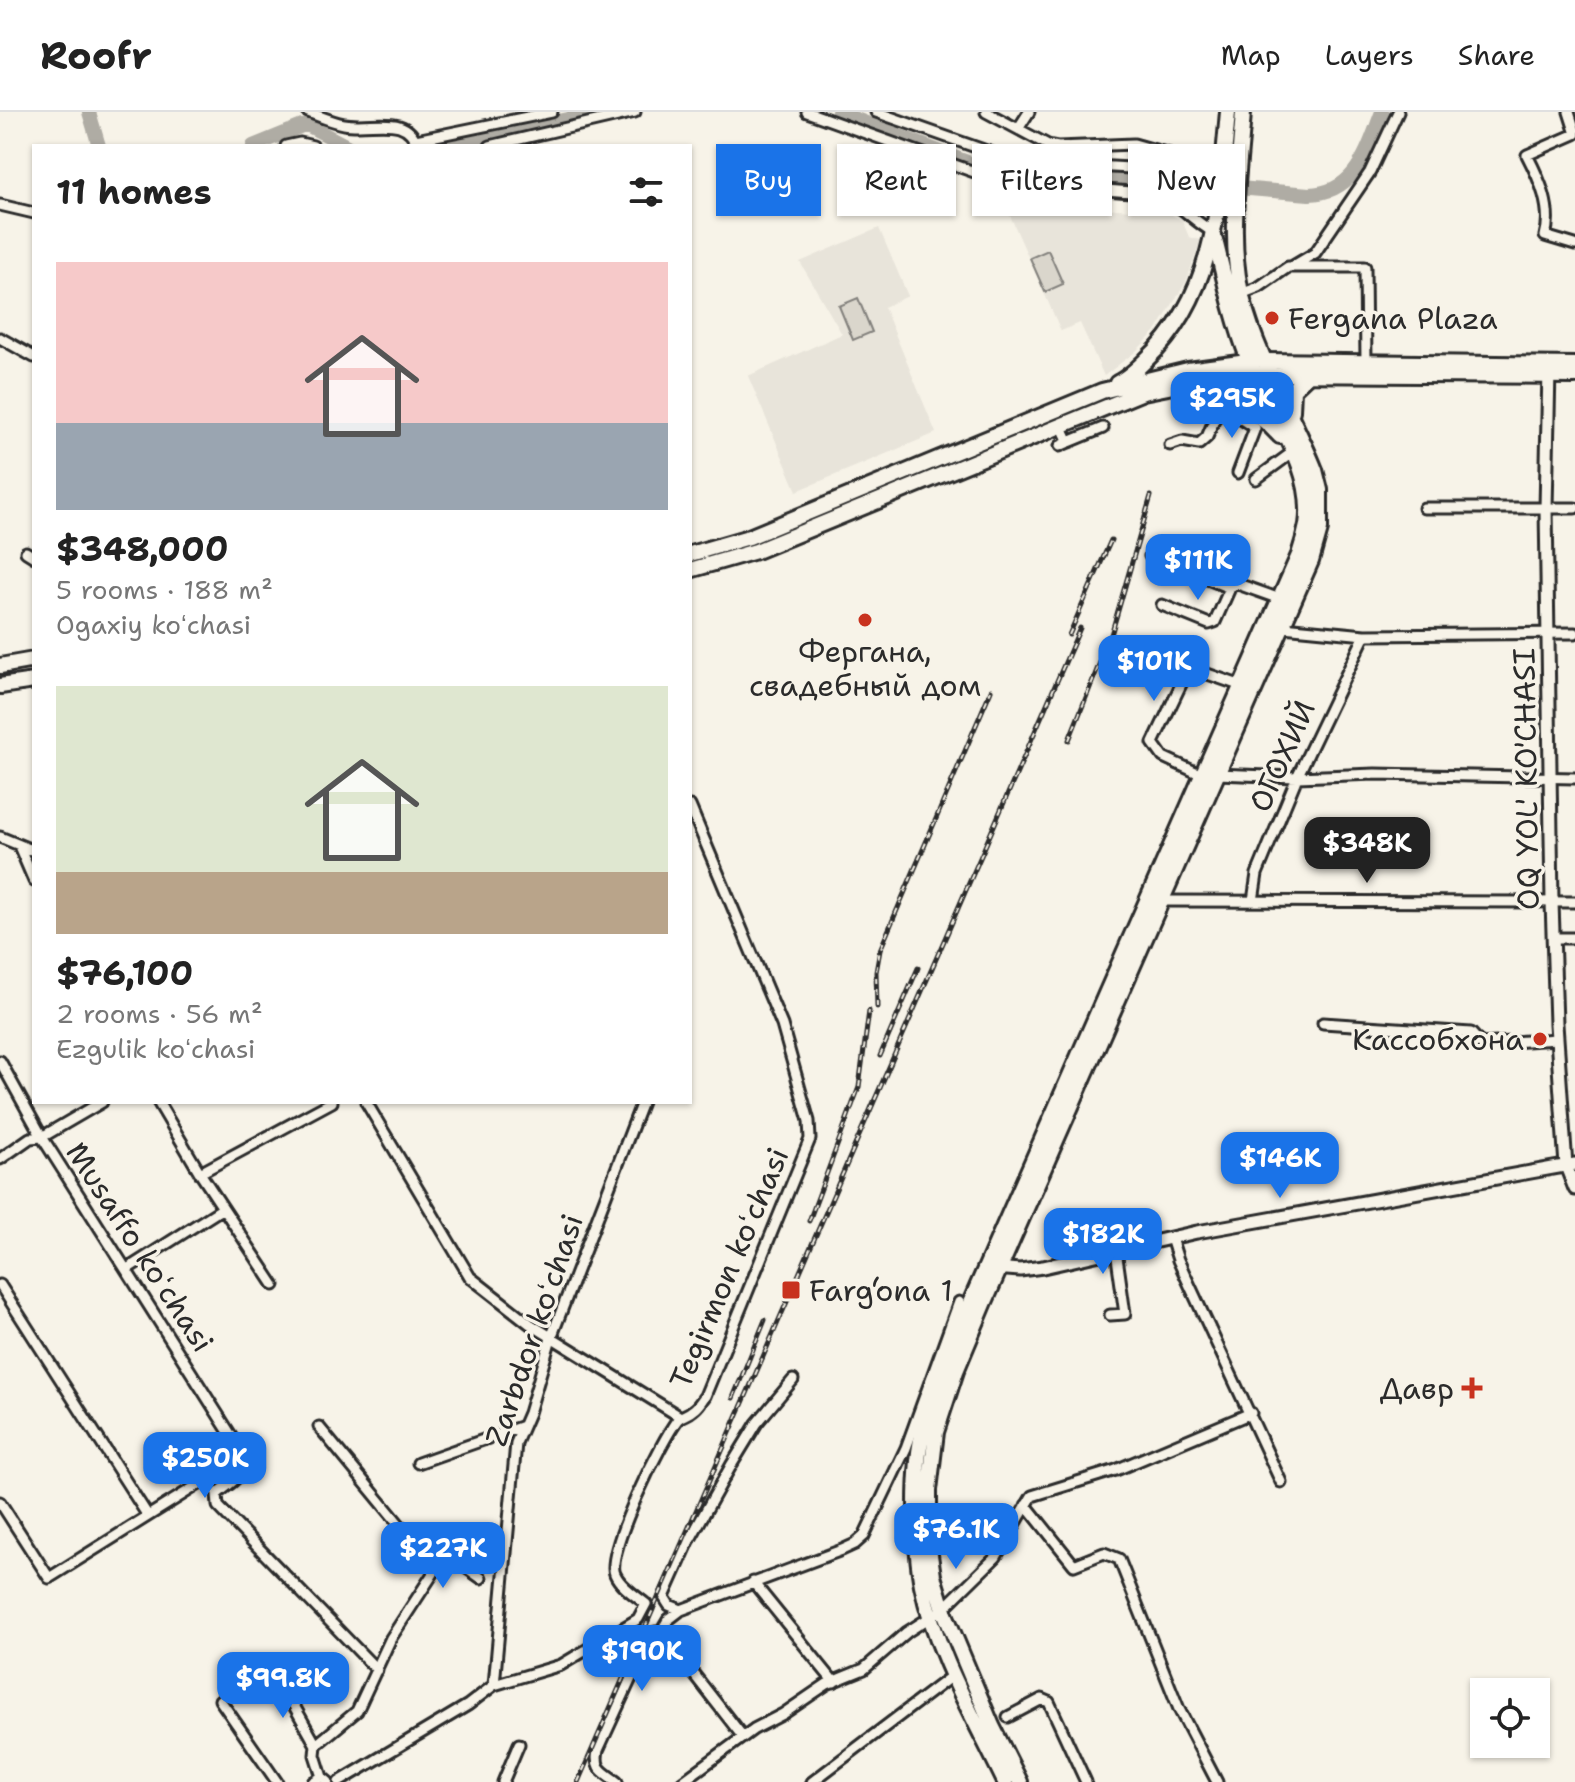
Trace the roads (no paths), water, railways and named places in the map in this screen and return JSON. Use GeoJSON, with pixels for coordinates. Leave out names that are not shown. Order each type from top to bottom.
{"type":"FeatureCollection","features":[{"type":"Feature","properties":{"kind":"main road"},"geometry":{"type":"LineString","coordinates":[[1225,144],[1228,112]]}},
{"type":"Feature","properties":{"kind":"main road"},"geometry":{"type":"LineString","coordinates":[[992,1268],[1085,1077],[1210,774],[1242,686],[1311,561],[1320,529],[1320,490],[1315,470],[1248,319],[1241,294],[1236,260],[1243,112]]}},
{"type":"Feature","properties":{"kind":"main road"},"geometry":{"type":"LineString","coordinates":[[692,553],[749,537],[1123,381],[1173,330],[1195,291],[1217,216]]}},
{"type":"Feature","properties":{"kind":"main road"},"geometry":{"type":"LineString","coordinates":[[1010,1777],[953,1675],[936,1612],[929,1548],[931,1458],[943,1406],[992,1268],[1276,626],[1280,599],[1299,555],[1307,525],[1304,486],[1292,451],[1252,368],[1231,311],[1213,232]]}},
{"type":"Feature","properties":{"kind":"main road"},"geometry":{"type":"LineString","coordinates":[[1102,391],[1188,370],[1366,362],[1549,371],[1575,376]]}},
{"type":"Feature","properties":{"kind":"main road"},"geometry":{"type":"LineString","coordinates":[[1269,367],[1309,374],[1549,371],[1575,365]]}},
{"type":"Feature","properties":{"kind":"main road"},"geometry":{"type":"LineString","coordinates":[[692,569],[756,551],[1115,401],[1162,387],[1252,368]]}},
{"type":"Feature","properties":{"kind":"main road"},"geometry":{"type":"LineString","coordinates":[[1292,415],[1293,389],[1309,374]]}},
{"type":"Feature","properties":{"kind":"main road"},"geometry":{"type":"LineString","coordinates":[[1162,387],[1199,390],[1224,397],[1259,416],[1292,451]]}},
{"type":"Feature","properties":{"kind":"main road"},"geometry":{"type":"LineString","coordinates":[[0,666],[32,660]]}},
{"type":"Feature","properties":{"kind":"main road"},"geometry":{"type":"LineString","coordinates":[[0,686],[32,681]]}},
{"type":"Feature","properties":{"kind":"main road"},"geometry":{"type":"LineString","coordinates":[[936,1612],[992,1726],[1010,1777]]}},
{"type":"Feature","properties":{"kind":"street"},"geometry":{"type":"LineString","coordinates":[[308,112],[346,124],[398,121],[413,131],[417,143],[552,112]]}},
{"type":"Feature","properties":{"kind":"street"},"geometry":{"type":"LineString","coordinates":[[499,144],[635,112]]}},
{"type":"Feature","properties":{"kind":"street"},"geometry":{"type":"LineString","coordinates":[[807,112],[1002,182],[1157,194],[1169,198],[1191,219],[1213,232]]}},
{"type":"Feature","properties":{"kind":"street"},"geometry":{"type":"LineString","coordinates":[[876,112],[1018,162],[1128,168]]}},
{"type":"Feature","properties":{"kind":"street"},"geometry":{"type":"LineString","coordinates":[[986,112],[1058,147],[1128,144]]}},
{"type":"Feature","properties":{"kind":"street"},"geometry":{"type":"LineString","coordinates":[[1018,129],[1029,112]]}},
{"type":"Feature","properties":{"kind":"street"},"geometry":{"type":"LineString","coordinates":[[1241,294],[1315,253],[1370,172],[1398,112]]}},
{"type":"Feature","properties":{"kind":"street"},"geometry":{"type":"LineString","coordinates":[[1569,112],[1575,133],[1527,155],[1538,175],[1549,220],[1545,236],[1575,245]]}},
{"type":"Feature","properties":{"kind":"street"},"geometry":{"type":"LineString","coordinates":[[0,205],[32,213]]}},
{"type":"Feature","properties":{"kind":"street"},"geometry":{"type":"LineString","coordinates":[[1290,267],[1365,267],[1366,362]]}},
{"type":"Feature","properties":{"kind":"street"},"geometry":{"type":"LineString","coordinates":[[0,338],[32,356]]}},
{"type":"Feature","properties":{"kind":"street","name":"OQ YOL' KO'CHASI"},"geometry":{"type":"LineString","coordinates":[[1549,371],[1546,508],[1553,938],[1557,1039],[1575,1189]]}},
{"type":"Feature","properties":{"kind":"street"},"geometry":{"type":"LineString","coordinates":[[1170,445],[1182,441],[1199,444],[1207,437],[1224,397]]}},
{"type":"Feature","properties":{"kind":"street"},"geometry":{"type":"LineString","coordinates":[[1218,412],[1241,419],[1255,428],[1238,473]]}},
{"type":"Feature","properties":{"kind":"street"},"geometry":{"type":"LineString","coordinates":[[1061,425],[1065,444],[1103,428]]}},
{"type":"Feature","properties":{"kind":"street"},"geometry":{"type":"LineString","coordinates":[[1256,479],[1292,451]]}},
{"type":"Feature","properties":{"kind":"street"},"geometry":{"type":"LineString","coordinates":[[1424,508],[1575,508]]}},
{"type":"Feature","properties":{"kind":"street"},"geometry":{"type":"LineString","coordinates":[[1150,556],[1230,588]]}},
{"type":"Feature","properties":{"kind":"street"},"geometry":{"type":"LineString","coordinates":[[1162,605],[1209,624],[1215,622],[1235,583],[1280,599]]}},
{"type":"Feature","properties":{"kind":"street"},"geometry":{"type":"LineString","coordinates":[[1276,626],[1365,635],[1575,633]]}},
{"type":"Feature","properties":{"kind":"street","name":"ОГОХИЙ"},"geometry":{"type":"LineString","coordinates":[[1253,901],[1257,874],[1297,777],[1365,635]]}},
{"type":"Feature","properties":{"kind":"street"},"geometry":{"type":"LineString","coordinates":[[1242,686],[1196,670],[1185,676],[1153,743],[1163,757],[1210,774],[1575,778]]}},
{"type":"Feature","properties":{"kind":"street","name":"Tegirmon koʻchasi"},"geometry":{"type":"LineString","coordinates":[[494,1685],[561,1665],[638,1619],[646,1604],[619,1580],[613,1571],[613,1558],[635,1499],[679,1416],[695,1409],[705,1396],[810,1139],[809,1121],[782,1025],[692,811]]}},
{"type":"Feature","properties":{"kind":"street"},"geometry":{"type":"LineString","coordinates":[[0,837],[32,850]]}},
{"type":"Feature","properties":{"kind":"street"},"geometry":{"type":"LineString","coordinates":[[19,846],[32,876]]}},
{"type":"Feature","properties":{"kind":"street"},"geometry":{"type":"LineString","coordinates":[[1159,901],[1575,902]]}},
{"type":"Feature","properties":{"kind":"street"},"geometry":{"type":"LineString","coordinates":[[1553,938],[1575,938]]}},
{"type":"Feature","properties":{"kind":"street"},"geometry":{"type":"LineString","coordinates":[[1323,1023],[1471,1033],[1481,1044],[1557,1039]]}},
{"type":"Feature","properties":{"kind":"street","name":"Musaffo koʻchasi"},"geometry":{"type":"LineString","coordinates":[[0,1061],[42,1137],[244,1456]]}},
{"type":"Feature","properties":{"kind":"street"},"geometry":{"type":"LineString","coordinates":[[0,1159],[30,1138],[42,1137],[99,1104]]}},
{"type":"Feature","properties":{"kind":"street"},"geometry":{"type":"LineString","coordinates":[[159,1104],[200,1173],[274,1285]]}},
{"type":"Feature","properties":{"kind":"street"},"geometry":{"type":"LineString","coordinates":[[200,1173],[328,1104]]}},
{"type":"Feature","properties":{"kind":"street"},"geometry":{"type":"LineString","coordinates":[[367,1104],[470,1277],[551,1338],[679,1416]]}},
{"type":"Feature","properties":{"kind":"street","name":"Zarbdor koʻchasi"},"geometry":{"type":"LineString","coordinates":[[494,1685],[516,1443],[551,1338],[641,1104]]}},
{"type":"Feature","properties":{"kind":"street"},"geometry":{"type":"LineString","coordinates":[[992,1268],[1043,1267],[1171,1238],[1570,1165]]}},
{"type":"Feature","properties":{"kind":"street"},"geometry":{"type":"LineString","coordinates":[[127,1269],[223,1208]]}},
{"type":"Feature","properties":{"kind":"street"},"geometry":{"type":"LineString","coordinates":[[1171,1238],[1178,1260],[1281,1482]]}},
{"type":"Feature","properties":{"kind":"street"},"geometry":{"type":"LineString","coordinates":[[1110,1315],[1125,1314],[1116,1250]]}},
{"type":"Feature","properties":{"kind":"street"},"geometry":{"type":"LineString","coordinates":[[0,1285],[148,1516]]}},
{"type":"Feature","properties":{"kind":"street"},"geometry":{"type":"LineString","coordinates":[[661,1632],[668,1620],[681,1610],[842,1550],[864,1536],[906,1448],[959,1302]]}},
{"type":"Feature","properties":{"kind":"street"},"geometry":{"type":"LineString","coordinates":[[681,1610],[669,1605],[664,1597],[689,1541],[757,1423],[793,1380]]}},
{"type":"Feature","properties":{"kind":"street"},"geometry":{"type":"LineString","coordinates":[[682,1782],[743,1737],[834,1682],[864,1669],[936,1612],[996,1557],[1032,1496],[1116,1470],[1251,1413]]}},
{"type":"Feature","properties":{"kind":"street"},"geometry":{"type":"LineString","coordinates":[[418,1463],[523,1426]]}},
{"type":"Feature","properties":{"kind":"street"},"geometry":{"type":"LineString","coordinates":[[316,1745],[357,1711],[407,1610],[436,1573],[434,1566],[319,1427]]}},
{"type":"Feature","properties":{"kind":"street"},"geometry":{"type":"LineString","coordinates":[[0,1502],[49,1578],[244,1456]]}},
{"type":"Feature","properties":{"kind":"street"},"geometry":{"type":"LineString","coordinates":[[244,1456],[244,1471],[217,1494],[218,1506],[377,1670]]}},
{"type":"Feature","properties":{"kind":"street"},"geometry":{"type":"LineString","coordinates":[[1026,1505],[1074,1565],[1104,1553],[1119,1559],[1179,1709],[1217,1782]]}},
{"type":"Feature","properties":{"kind":"street"},"geometry":{"type":"LineString","coordinates":[[425,1555],[437,1547],[481,1578]]}},
{"type":"Feature","properties":{"kind":"street"},"geometry":{"type":"LineString","coordinates":[[753,1582],[834,1682]]}},
{"type":"Feature","properties":{"kind":"street"},"geometry":{"type":"LineString","coordinates":[[617,1782],[599,1768],[596,1762],[598,1750],[649,1639],[655,1632],[661,1632]]}},
{"type":"Feature","properties":{"kind":"street"},"geometry":{"type":"LineString","coordinates":[[661,1632],[743,1737]]}},
{"type":"Feature","properties":{"kind":"street"},"geometry":{"type":"LineString","coordinates":[[812,1782],[953,1675]]}},
{"type":"Feature","properties":{"kind":"street"},"geometry":{"type":"LineString","coordinates":[[279,1679],[316,1745],[315,1755],[321,1780]]}},
{"type":"Feature","properties":{"kind":"street"},"geometry":{"type":"LineString","coordinates":[[339,1782],[468,1705],[494,1685]]}},
{"type":"Feature","properties":{"kind":"street"},"geometry":{"type":"LineString","coordinates":[[1008,1717],[1042,1699],[1049,1702],[1086,1782]]}},
{"type":"Feature","properties":{"kind":"street"},"geometry":{"type":"LineString","coordinates":[[220,1700],[277,1782]]}},
{"type":"Feature","properties":{"kind":"street"},"geometry":{"type":"LineString","coordinates":[[503,1782],[519,1744]]}},
{"type":"Feature","properties":{"kind":"waterway"},"geometry":{"type":"LineString","coordinates":[[89,112],[98,144]]}},
{"type":"Feature","properties":{"kind":"waterway"},"geometry":{"type":"LineString","coordinates":[[454,144],[600,112]]}},
{"type":"Feature","properties":{"kind":"waterway"},"geometry":{"type":"LineString","coordinates":[[838,112],[1001,175],[1088,181],[1157,181],[1309,194],[1325,192],[1349,177],[1365,154],[1382,112]]}},
{"type":"Feature","properties":{"kind":"waterway"},"geometry":{"type":"LineString","coordinates":[[258,144],[302,126],[309,126],[343,144]]}},
{"type":"Feature","properties":{"kind":"railway"},"geometry":{"type":"LineString","coordinates":[[1069,740],[1111,635],[1151,496]]}},
{"type":"Feature","properties":{"kind":"railway"},"geometry":{"type":"LineString","coordinates":[[1069,635],[1111,540]]}},
{"type":"Feature","properties":{"kind":"railway"},"geometry":{"type":"LineString","coordinates":[[578,1782],[1080,628]]}},
{"type":"Feature","properties":{"kind":"railway"},"geometry":{"type":"LineString","coordinates":[[877,1007],[876,972],[880,950],[991,690]]}},
{"type":"Feature","properties":{"kind":"railway"},"geometry":{"type":"LineString","coordinates":[[880,1056],[918,968]]}},
{"type":"Feature","properties":{"kind":"railway"},"geometry":{"type":"LineString","coordinates":[[809,1221],[859,1087],[869,1011]]}},
{"type":"Feature","properties":{"kind":"railway"},"geometry":{"type":"LineString","coordinates":[[733,1398],[765,1320]]}},
{"type":"Feature","properties":{"kind":"place","name":"Fergana Plaza"},"geometry":{"type":"Point","coordinates":[1272,318]}},
{"type":"Feature","properties":{"kind":"place","name":"Фергана, свадебный дом"},"geometry":{"type":"Point","coordinates":[865,620]}},
{"type":"Feature","properties":{"kind":"place","name":"Кассобхона"},"geometry":{"type":"Point","coordinates":[1540,1039]}},
{"type":"Feature","properties":{"kind":"place","name":"Farg‘ona 1"},"geometry":{"type":"Point","coordinates":[791,1290]}},
{"type":"Feature","properties":{"kind":"place","name":"Давр"},"geometry":{"type":"Point","coordinates":[1472,1388]}}]}
